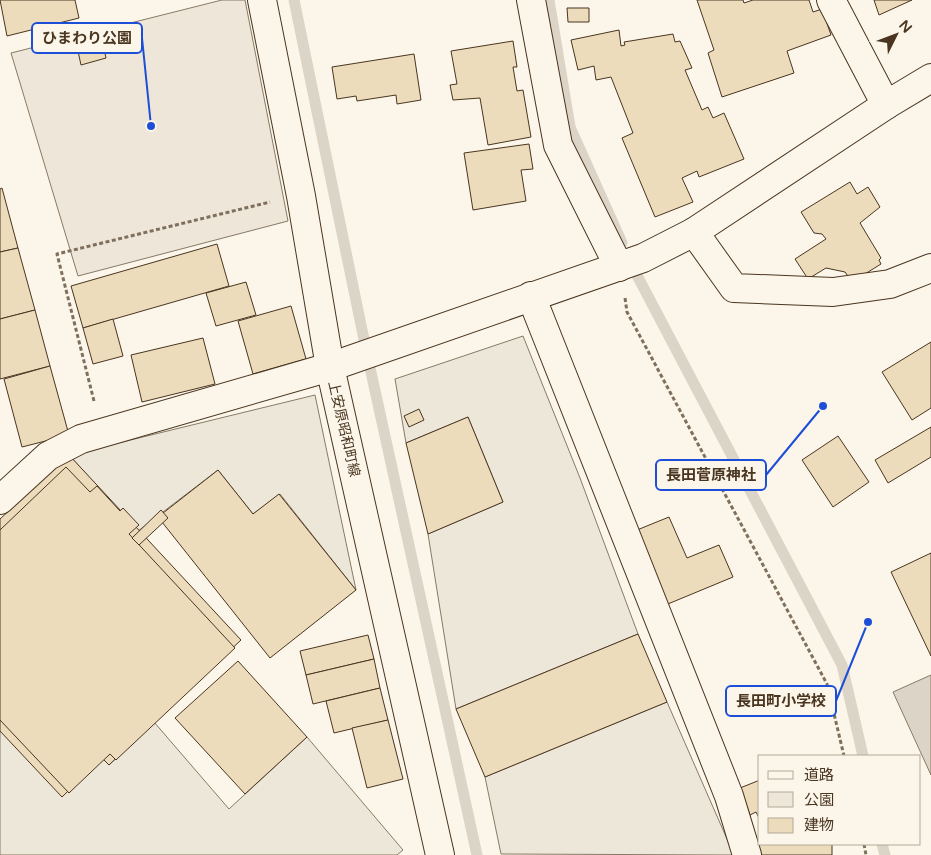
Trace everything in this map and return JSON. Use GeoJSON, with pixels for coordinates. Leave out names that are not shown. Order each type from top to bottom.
{"type":"FeatureCollection","features":[{"type":"Feature","properties":{"kind":"street","name":"上安原昭和町線"},"geometry":{"type":"LineString","coordinates":[[262,0],[301,196],[330,367],[440,855]]}},
{"type":"Feature","properties":{"kind":"street"},"geometry":{"type":"LineString","coordinates":[[531,0],[558,145],[631,263]]}},
{"type":"Feature","properties":{"kind":"street"},"geometry":{"type":"LineString","coordinates":[[831,0],[886,105]]}},
{"type":"Feature","properties":{"kind":"street"},"geometry":{"type":"LineString","coordinates":[[0,500],[48,456],[81,439],[330,367],[631,263],[694,232],[886,105],[931,78]]}},
{"type":"Feature","properties":{"kind":"street"},"geometry":{"type":"LineString","coordinates":[[694,232],[734,288],[833,292],[890,284],[931,268]]}},
{"type":"Feature","properties":{"kind":"street"},"geometry":{"type":"LineString","coordinates":[[532,296],[729,796],[747,855]]}},
{"type":"Feature","properties":{"kind":"path"},"geometry":{"type":"LineString","coordinates":[[102,433],[57,254],[301,196]]}},
{"type":"Feature","properties":{"kind":"path"},"geometry":{"type":"LineString","coordinates":[[631,263],[627,312],[826,684],[844,755]]}},
{"type":"Feature","properties":{"kind":"green space"},"geometry":{"type":"Polygon","coordinates":[[[222,0],[245,0],[288,221],[78,276],[11,53],[222,0]]]}},
{"type":"Feature","properties":{"kind":"shaded area"},"geometry":{"type":"Polygon","coordinates":[[[523,336],[580,478],[638,634],[456,709],[428,534],[503,502],[468,417],[406,443],[395,379],[523,336]]]}},
{"type":"Feature","properties":{"kind":"shaded area"},"geometry":{"type":"Polygon","coordinates":[[[315,395],[356,590],[280,494],[253,514],[218,470],[138,531],[69,455],[315,395]]]}},
{"type":"Feature","properties":{"kind":"shaded area"},"geometry":{"type":"Polygon","coordinates":[[[931,675],[931,775],[893,692],[931,675]]]}},
{"type":"Feature","properties":{"kind":"shaded area"},"geometry":{"type":"Polygon","coordinates":[[[667,702],[734,855],[501,854],[485,777],[667,702]]]}},
{"type":"Feature","properties":{"kind":"shaded area"},"geometry":{"type":"Polygon","coordinates":[[[154,722],[229,809],[307,737],[403,850],[397,855],[0,855],[0,731],[102,758],[109,765],[154,722]]]}},
{"type":"Feature","properties":{"kind":"building"},"geometry":{"type":"Polygon","coordinates":[[[0,0],[75,0],[79,18],[7,36],[0,0]]]}},
{"type":"Feature","properties":{"kind":"building"},"geometry":{"type":"Polygon","coordinates":[[[697,0],[743,0],[744,3],[753,0],[809,0],[813,12],[822,9],[831,35],[787,51],[794,73],[722,97],[708,53],[714,50],[697,0]]]}},
{"type":"Feature","properties":{"kind":"building"},"geometry":{"type":"Polygon","coordinates":[[[874,0],[912,0],[879,15],[874,0]]]}},
{"type":"Feature","properties":{"kind":"building"},"geometry":{"type":"Polygon","coordinates":[[[567,8],[589,8],[589,22],[568,22],[567,8]]]}},
{"type":"Feature","properties":{"kind":"building"},"geometry":{"type":"Polygon","coordinates":[[[619,30],[621,46],[625,45],[624,42],[673,34],[675,42],[680,41],[692,68],[685,70],[702,110],[708,107],[713,118],[724,113],[744,159],[699,177],[697,171],[682,178],[693,202],[655,217],[622,138],[633,133],[611,77],[596,80],[594,66],[578,70],[571,40],[619,30]]]}},
{"type":"Feature","properties":{"kind":"building"},"geometry":{"type":"Polygon","coordinates":[[[101,35],[106,58],[81,65],[76,42],[101,35]]]}},
{"type":"Feature","properties":{"kind":"building"},"geometry":{"type":"Polygon","coordinates":[[[513,41],[517,67],[513,67],[517,91],[523,90],[531,137],[488,145],[480,98],[453,100],[450,85],[457,84],[451,51],[513,41]]]}},
{"type":"Feature","properties":{"kind":"building"},"geometry":{"type":"Polygon","coordinates":[[[414,54],[421,100],[397,104],[396,95],[357,101],[356,96],[337,99],[332,67],[414,54]]]}},
{"type":"Feature","properties":{"kind":"building"},"geometry":{"type":"Polygon","coordinates":[[[529,144],[533,169],[521,170],[526,201],[473,210],[464,153],[529,144]]]}},
{"type":"Feature","properties":{"kind":"building"},"geometry":{"type":"Polygon","coordinates":[[[850,182],[857,194],[868,187],[880,207],[860,223],[881,258],[879,260],[881,264],[852,282],[845,272],[826,268],[808,279],[795,259],[826,239],[822,234],[814,233],[801,212],[850,182]]]}},
{"type":"Feature","properties":{"kind":"building"},"geometry":{"type":"Polygon","coordinates":[[[2,188],[18,248],[0,252],[0,189],[2,188]]]}},
{"type":"Feature","properties":{"kind":"building"},"geometry":{"type":"Polygon","coordinates":[[[217,244],[229,286],[83,328],[71,286],[217,244]]]}},
{"type":"Feature","properties":{"kind":"building"},"geometry":{"type":"Polygon","coordinates":[[[18,248],[35,310],[0,319],[0,252],[18,248]]]}},
{"type":"Feature","properties":{"kind":"building"},"geometry":{"type":"Polygon","coordinates":[[[246,282],[256,315],[216,326],[206,293],[246,282]]]}},
{"type":"Feature","properties":{"kind":"building"},"geometry":{"type":"Polygon","coordinates":[[[291,306],[306,359],[253,374],[238,321],[291,306]]]}},
{"type":"Feature","properties":{"kind":"building"},"geometry":{"type":"Polygon","coordinates":[[[35,310],[50,366],[0,379],[0,319],[35,310]]]}},
{"type":"Feature","properties":{"kind":"building"},"geometry":{"type":"Polygon","coordinates":[[[113,319],[123,356],[93,364],[83,328],[113,319]]]}},
{"type":"Feature","properties":{"kind":"building"},"geometry":{"type":"Polygon","coordinates":[[[203,338],[215,384],[142,402],[131,355],[203,338]]]}},
{"type":"Feature","properties":{"kind":"building"},"geometry":{"type":"Polygon","coordinates":[[[931,342],[931,408],[912,420],[882,372],[931,342]]]}},
{"type":"Feature","properties":{"kind":"building"},"geometry":{"type":"Polygon","coordinates":[[[50,366],[69,435],[22,447],[4,379],[50,366]]]}},
{"type":"Feature","properties":{"kind":"building"},"geometry":{"type":"Polygon","coordinates":[[[419,409],[424,420],[409,427],[404,416],[419,409]]]}},
{"type":"Feature","properties":{"kind":"building"},"geometry":{"type":"Polygon","coordinates":[[[468,417],[503,502],[428,534],[406,443],[468,417]]]}},
{"type":"Feature","properties":{"kind":"building"},"geometry":{"type":"Polygon","coordinates":[[[931,427],[931,457],[888,483],[875,460],[931,427]]]}},
{"type":"Feature","properties":{"kind":"building"},"geometry":{"type":"Polygon","coordinates":[[[838,436],[869,482],[833,507],[802,460],[838,436]]]}},
{"type":"Feature","properties":{"kind":"building"},"geometry":{"type":"Polygon","coordinates":[[[69,455],[241,640],[109,765],[102,758],[62,797],[0,731],[0,519],[69,455]]]}},
{"type":"Feature","properties":{"kind":"building"},"geometry":{"type":"Polygon","coordinates":[[[66,467],[90,492],[97,486],[120,511],[123,508],[139,525],[129,534],[235,648],[116,760],[110,754],[69,793],[0,720],[0,530],[66,467]]]}},
{"type":"Feature","properties":{"kind":"building"},"geometry":{"type":"Polygon","coordinates":[[[218,470],[253,514],[279,494],[356,590],[270,658],[158,517],[218,470]]]}},
{"type":"Feature","properties":{"kind":"building"},"geometry":{"type":"Polygon","coordinates":[[[161,510],[168,518],[139,545],[132,538],[161,510]]]}},
{"type":"Feature","properties":{"kind":"building"},"geometry":{"type":"Polygon","coordinates":[[[669,517],[687,558],[719,545],[733,577],[663,606],[637,530],[669,517]]]}},
{"type":"Feature","properties":{"kind":"building"},"geometry":{"type":"Polygon","coordinates":[[[931,553],[931,656],[891,572],[931,553]]]}},
{"type":"Feature","properties":{"kind":"building"},"geometry":{"type":"Polygon","coordinates":[[[638,634],[667,702],[485,777],[456,709],[638,634]]]}},
{"type":"Feature","properties":{"kind":"building"},"geometry":{"type":"Polygon","coordinates":[[[368,635],[374,659],[306,675],[300,651],[368,635]]]}},
{"type":"Feature","properties":{"kind":"building"},"geometry":{"type":"Polygon","coordinates":[[[374,659],[380,688],[313,704],[306,675],[374,659]]]}},
{"type":"Feature","properties":{"kind":"building"},"geometry":{"type":"Polygon","coordinates":[[[238,661],[307,737],[245,794],[175,718],[238,661]]]}},
{"type":"Feature","properties":{"kind":"building"},"geometry":{"type":"Polygon","coordinates":[[[380,688],[388,720],[334,733],[326,701],[380,688]]]}},
{"type":"Feature","properties":{"kind":"building"},"geometry":{"type":"Polygon","coordinates":[[[388,720],[403,779],[367,788],[352,728],[388,720]]]}},
{"type":"Feature","properties":{"kind":"building"},"geometry":{"type":"Polygon","coordinates":[[[758,781],[758,816],[756,812],[750,815],[740,788],[758,781]]]}},
{"type":"Feature","properties":{"kind":"building"},"geometry":{"type":"Polygon","coordinates":[[[759,845],[832,845],[832,855],[758,855],[759,845]]]}},
{"type":"Feature","properties":{"kind":"waterway"},"geometry":{"type":"LineString","coordinates":[[294,0],[367,354],[477,855]]}},
{"type":"Feature","properties":{"kind":"waterway"},"geometry":{"type":"LineString","coordinates":[[549,0],[570,127],[622,243]]}},
{"type":"Feature","properties":{"kind":"waterway"},"geometry":{"type":"LineString","coordinates":[[630,262],[842,665],[863,755]]}},
{"type":"Feature","properties":{"kind":"waterway"},"geometry":{"type":"LineString","coordinates":[[882,845],[885,855]]}},
{"type":"Feature","properties":{"kind":"place","name":"ひまわり公園"},"geometry":{"type":"Point","coordinates":[151,126]}},
{"type":"Feature","properties":{"kind":"place","name":"長田菅原神社"},"geometry":{"type":"Point","coordinates":[823,406]}},
{"type":"Feature","properties":{"kind":"place","name":"長田町小学校"},"geometry":{"type":"Point","coordinates":[868,622]}}]}
